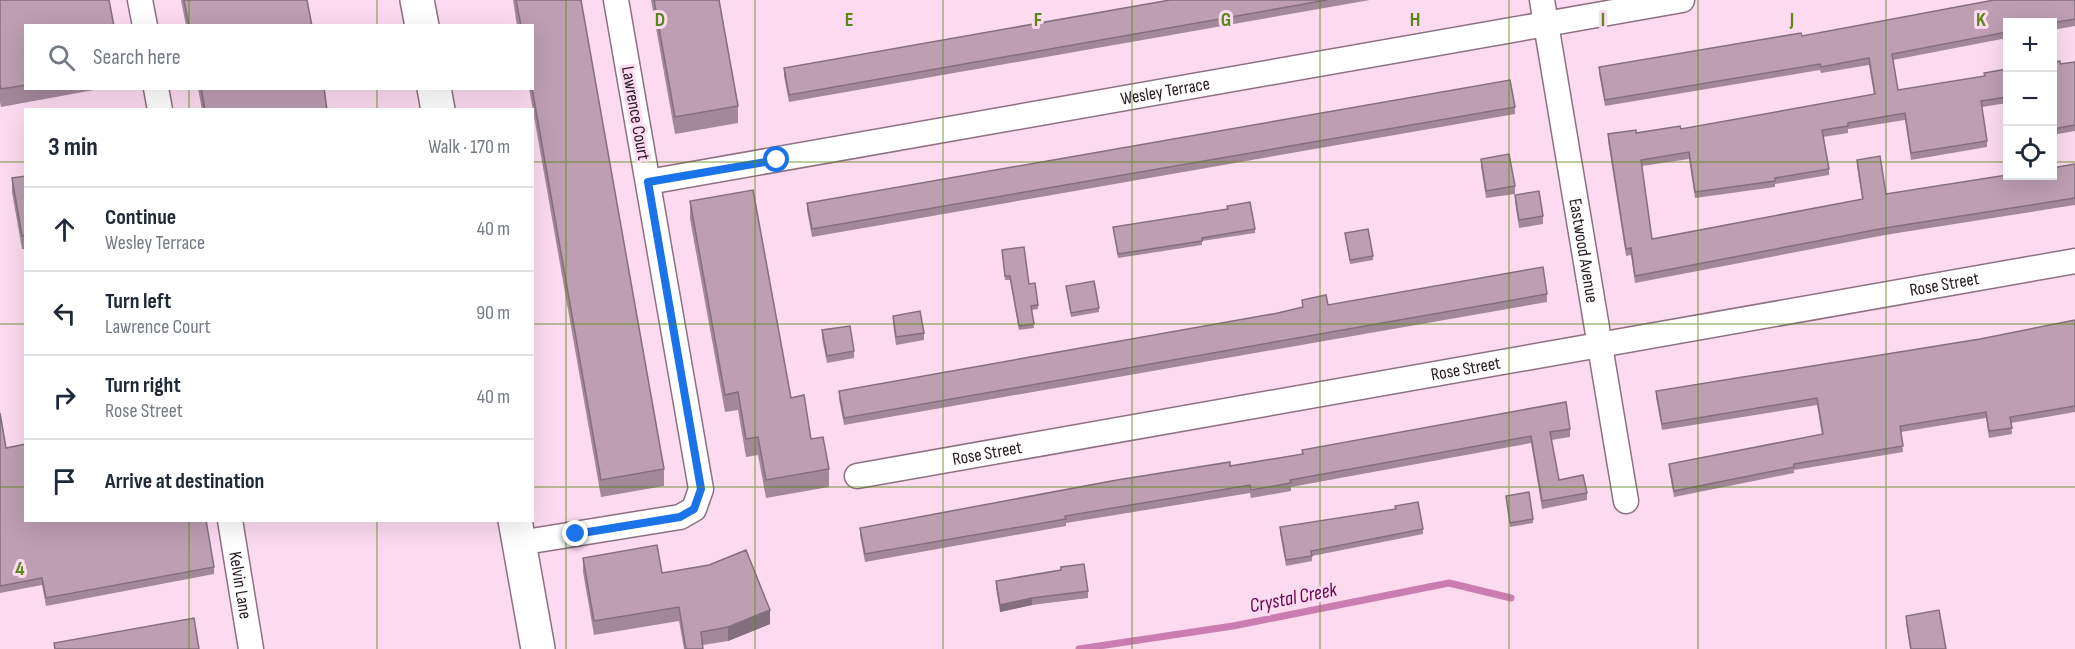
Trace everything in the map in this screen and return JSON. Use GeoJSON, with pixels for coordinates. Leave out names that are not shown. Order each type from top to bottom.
{"type":"FeatureCollection","features":[{"type":"Feature","properties":{"kind":"main road"},"geometry":{"type":"LineString","coordinates":[[417,0],[422,24]]}},
{"type":"Feature","properties":{"kind":"main road"},"geometry":{"type":"LineString","coordinates":[[434,90],[438,108]]}},
{"type":"Feature","properties":{"kind":"main road"},"geometry":{"type":"LineString","coordinates":[[517,532],[538,649]]}},
{"type":"Feature","properties":{"kind":"street"},"geometry":{"type":"LineString","coordinates":[[140,0],[145,24]]}},
{"type":"Feature","properties":{"kind":"street","name":"Lawrence Court"},"geometry":{"type":"LineString","coordinates":[[517,532],[668,520],[680,517],[694,509],[701,489],[616,0]]}},
{"type":"Feature","properties":{"kind":"street","name":"Eastwood Avenue"},"geometry":{"type":"LineString","coordinates":[[1542,0],[1626,501]]}},
{"type":"Feature","properties":{"kind":"street","name":"Wesley Terrace"},"geometry":{"type":"LineString","coordinates":[[648,182],[1682,0]]}},
{"type":"Feature","properties":{"kind":"street"},"geometry":{"type":"LineString","coordinates":[[156,90],[160,108]]}},
{"type":"Feature","properties":{"kind":"street","name":"Rose Street"},"geometry":{"type":"LineString","coordinates":[[857,476],[2075,261]]}},
{"type":"Feature","properties":{"kind":"street","name":"Kelvin Lane"},"geometry":{"type":"LineString","coordinates":[[230,522],[250,649]]}},
{"type":"Feature","properties":{"kind":"building"},"geometry":{"type":"Polygon","coordinates":[[[0,0],[109,0],[114,24],[24,24],[24,85],[1,89],[0,0]]]}},
{"type":"Feature","properties":{"kind":"building"},"geometry":{"type":"Polygon","coordinates":[[[184,0],[307,0],[312,24],[189,24],[184,0]]]}},
{"type":"Feature","properties":{"kind":"building"},"geometry":{"type":"Polygon","coordinates":[[[516,0],[581,0],[664,469],[601,480],[532,90],[534,24],[521,24],[516,0]]]}},
{"type":"Feature","properties":{"kind":"building"},"geometry":{"type":"Polygon","coordinates":[[[654,0],[719,0],[738,106],[675,117],[654,0]]]}},
{"type":"Feature","properties":{"kind":"building"},"geometry":{"type":"Polygon","coordinates":[[[1170,0],[1327,0],[789,95],[784,68],[1170,0]]]}},
{"type":"Feature","properties":{"kind":"building"},"geometry":{"type":"Polygon","coordinates":[[[1994,0],[2075,0],[2075,19],[2057,22],[2057,18],[2003,18],[2003,33],[1892,54],[1898,90],[1985,76],[1984,73],[2003,70],[2003,98],[1981,101],[1987,141],[1911,153],[1905,113],[1822,130],[1829,169],[1775,178],[1775,181],[1695,192],[1689,152],[1641,160],[1652,239],[1863,199],[1857,160],[1880,156],[1886,194],[2003,176],[2003,180],[2057,180],[2057,167],[2075,164],[2075,198],[1885,228],[1635,276],[1631,248],[1626,249],[1608,134],[1636,130],[1636,133],[1680,126],[1681,129],[1875,94],[1869,58],[1605,100],[1599,67],[1801,33],[1802,36],[1994,0]]]}},
{"type":"Feature","properties":{"kind":"building"},"geometry":{"type":"Polygon","coordinates":[[[2057,61],[2060,61],[2060,64],[2075,62],[2075,125],[2057,128],[2057,72],[2057,61]]]}},
{"type":"Feature","properties":{"kind":"building"},"geometry":{"type":"Polygon","coordinates":[[[1510,80],[1515,107],[812,229],[807,203],[1510,80]]]}},
{"type":"Feature","properties":{"kind":"building"},"geometry":{"type":"Polygon","coordinates":[[[201,90],[324,90],[327,108],[205,108],[201,90]]]}},
{"type":"Feature","properties":{"kind":"building"},"geometry":{"type":"Polygon","coordinates":[[[1509,154],[1515,186],[1486,191],[1481,159],[1509,154]]]}},
{"type":"Feature","properties":{"kind":"building"},"geometry":{"type":"Polygon","coordinates":[[[24,176],[24,236],[22,236],[12,178],[24,176]]]}},
{"type":"Feature","properties":{"kind":"building"},"geometry":{"type":"Polygon","coordinates":[[[753,190],[791,398],[804,395],[811,439],[823,437],[829,469],[766,480],[758,437],[746,439],[738,392],[725,395],[690,201],[753,190]]]}},
{"type":"Feature","properties":{"kind":"building"},"geometry":{"type":"Polygon","coordinates":[[[1539,191],[1543,216],[1519,220],[1515,195],[1539,191]]]}},
{"type":"Feature","properties":{"kind":"building"},"geometry":{"type":"Polygon","coordinates":[[[1250,202],[1255,229],[1202,238],[1202,241],[1118,254],[1113,227],[1228,209],[1227,206],[1250,202]]]}},
{"type":"Feature","properties":{"kind":"building"},"geometry":{"type":"Polygon","coordinates":[[[1368,229],[1373,256],[1350,260],[1345,233],[1368,229]]]}},
{"type":"Feature","properties":{"kind":"building"},"geometry":{"type":"Polygon","coordinates":[[[1024,247],[1029,284],[1035,283],[1038,305],[1031,306],[1034,324],[1019,326],[1010,276],[1005,276],[1002,250],[1024,247]]]}},
{"type":"Feature","properties":{"kind":"building"},"geometry":{"type":"Polygon","coordinates":[[[1543,267],[1547,294],[844,418],[839,391],[1278,313],[1303,307],[1302,300],[1326,295],[1328,305],[1543,267]]]}},
{"type":"Feature","properties":{"kind":"building"},"geometry":{"type":"Polygon","coordinates":[[[1094,281],[1099,308],[1071,313],[1066,286],[1094,281]]]}},
{"type":"Feature","properties":{"kind":"building"},"geometry":{"type":"Polygon","coordinates":[[[920,311],[924,333],[896,337],[893,316],[920,311]]]}},
{"type":"Feature","properties":{"kind":"building"},"geometry":{"type":"Polygon","coordinates":[[[2075,320],[2075,406],[2010,417],[2012,428],[1989,431],[1986,412],[1900,426],[1903,446],[1794,464],[1794,467],[1674,491],[1669,464],[1823,434],[1817,398],[1662,424],[1656,391],[1980,339],[2075,320]]]}},
{"type":"Feature","properties":{"kind":"building"},"geometry":{"type":"Polygon","coordinates":[[[850,326],[854,351],[827,356],[822,330],[850,326]]]}},
{"type":"Feature","properties":{"kind":"building"},"geometry":{"type":"Polygon","coordinates":[[[1566,402],[1570,429],[1550,432],[1559,480],[1583,475],[1587,493],[1542,501],[1531,436],[1290,480],[1291,483],[1251,490],[1250,485],[1065,516],[1066,519],[865,554],[860,528],[1117,480],[1230,462],[1230,466],[1303,454],[1302,450],[1566,402]]]}},
{"type":"Feature","properties":{"kind":"building"},"geometry":{"type":"Polygon","coordinates":[[[0,413],[6,448],[24,444],[24,522],[206,522],[214,567],[46,598],[42,578],[0,586],[0,413]]]}},
{"type":"Feature","properties":{"kind":"building"},"geometry":{"type":"Polygon","coordinates":[[[1529,492],[1533,519],[1510,523],[1506,496],[1529,492]]]}},
{"type":"Feature","properties":{"kind":"building"},"geometry":{"type":"Polygon","coordinates":[[[1418,502],[1423,529],[1311,551],[1312,556],[1286,560],[1280,527],[1396,509],[1395,506],[1418,502]]]}},
{"type":"Feature","properties":{"kind":"building"},"geometry":{"type":"Polygon","coordinates":[[[657,545],[662,573],[709,565],[746,550],[770,610],[728,627],[701,632],[703,649],[686,649],[679,607],[594,621],[583,558],[657,545]]]}},
{"type":"Feature","properties":{"kind":"building"},"geometry":{"type":"Polygon","coordinates":[[[1084,564],[1088,591],[1032,598],[1000,605],[996,581],[1084,564]]]}},
{"type":"Feature","properties":{"kind":"building"},"geometry":{"type":"Polygon","coordinates":[[[1939,610],[1946,649],[1911,649],[1906,616],[1939,610]]]}},
{"type":"Feature","properties":{"kind":"building"},"geometry":{"type":"Polygon","coordinates":[[[194,618],[199,649],[55,649],[54,643],[194,618]]]}},
{"type":"Feature","properties":{"kind":"waterway","name":"Crystal Creek"},"geometry":{"type":"LineString","coordinates":[[1079,649],[1233,626],[1449,583],[1511,598]]}},
{"type":"Feature","properties":{"kind":"route"},"geometry":{"type":"LineString","coordinates":[[576,534],[680,517],[694,509],[701,489],[648,182],[777,160]]}}]}
